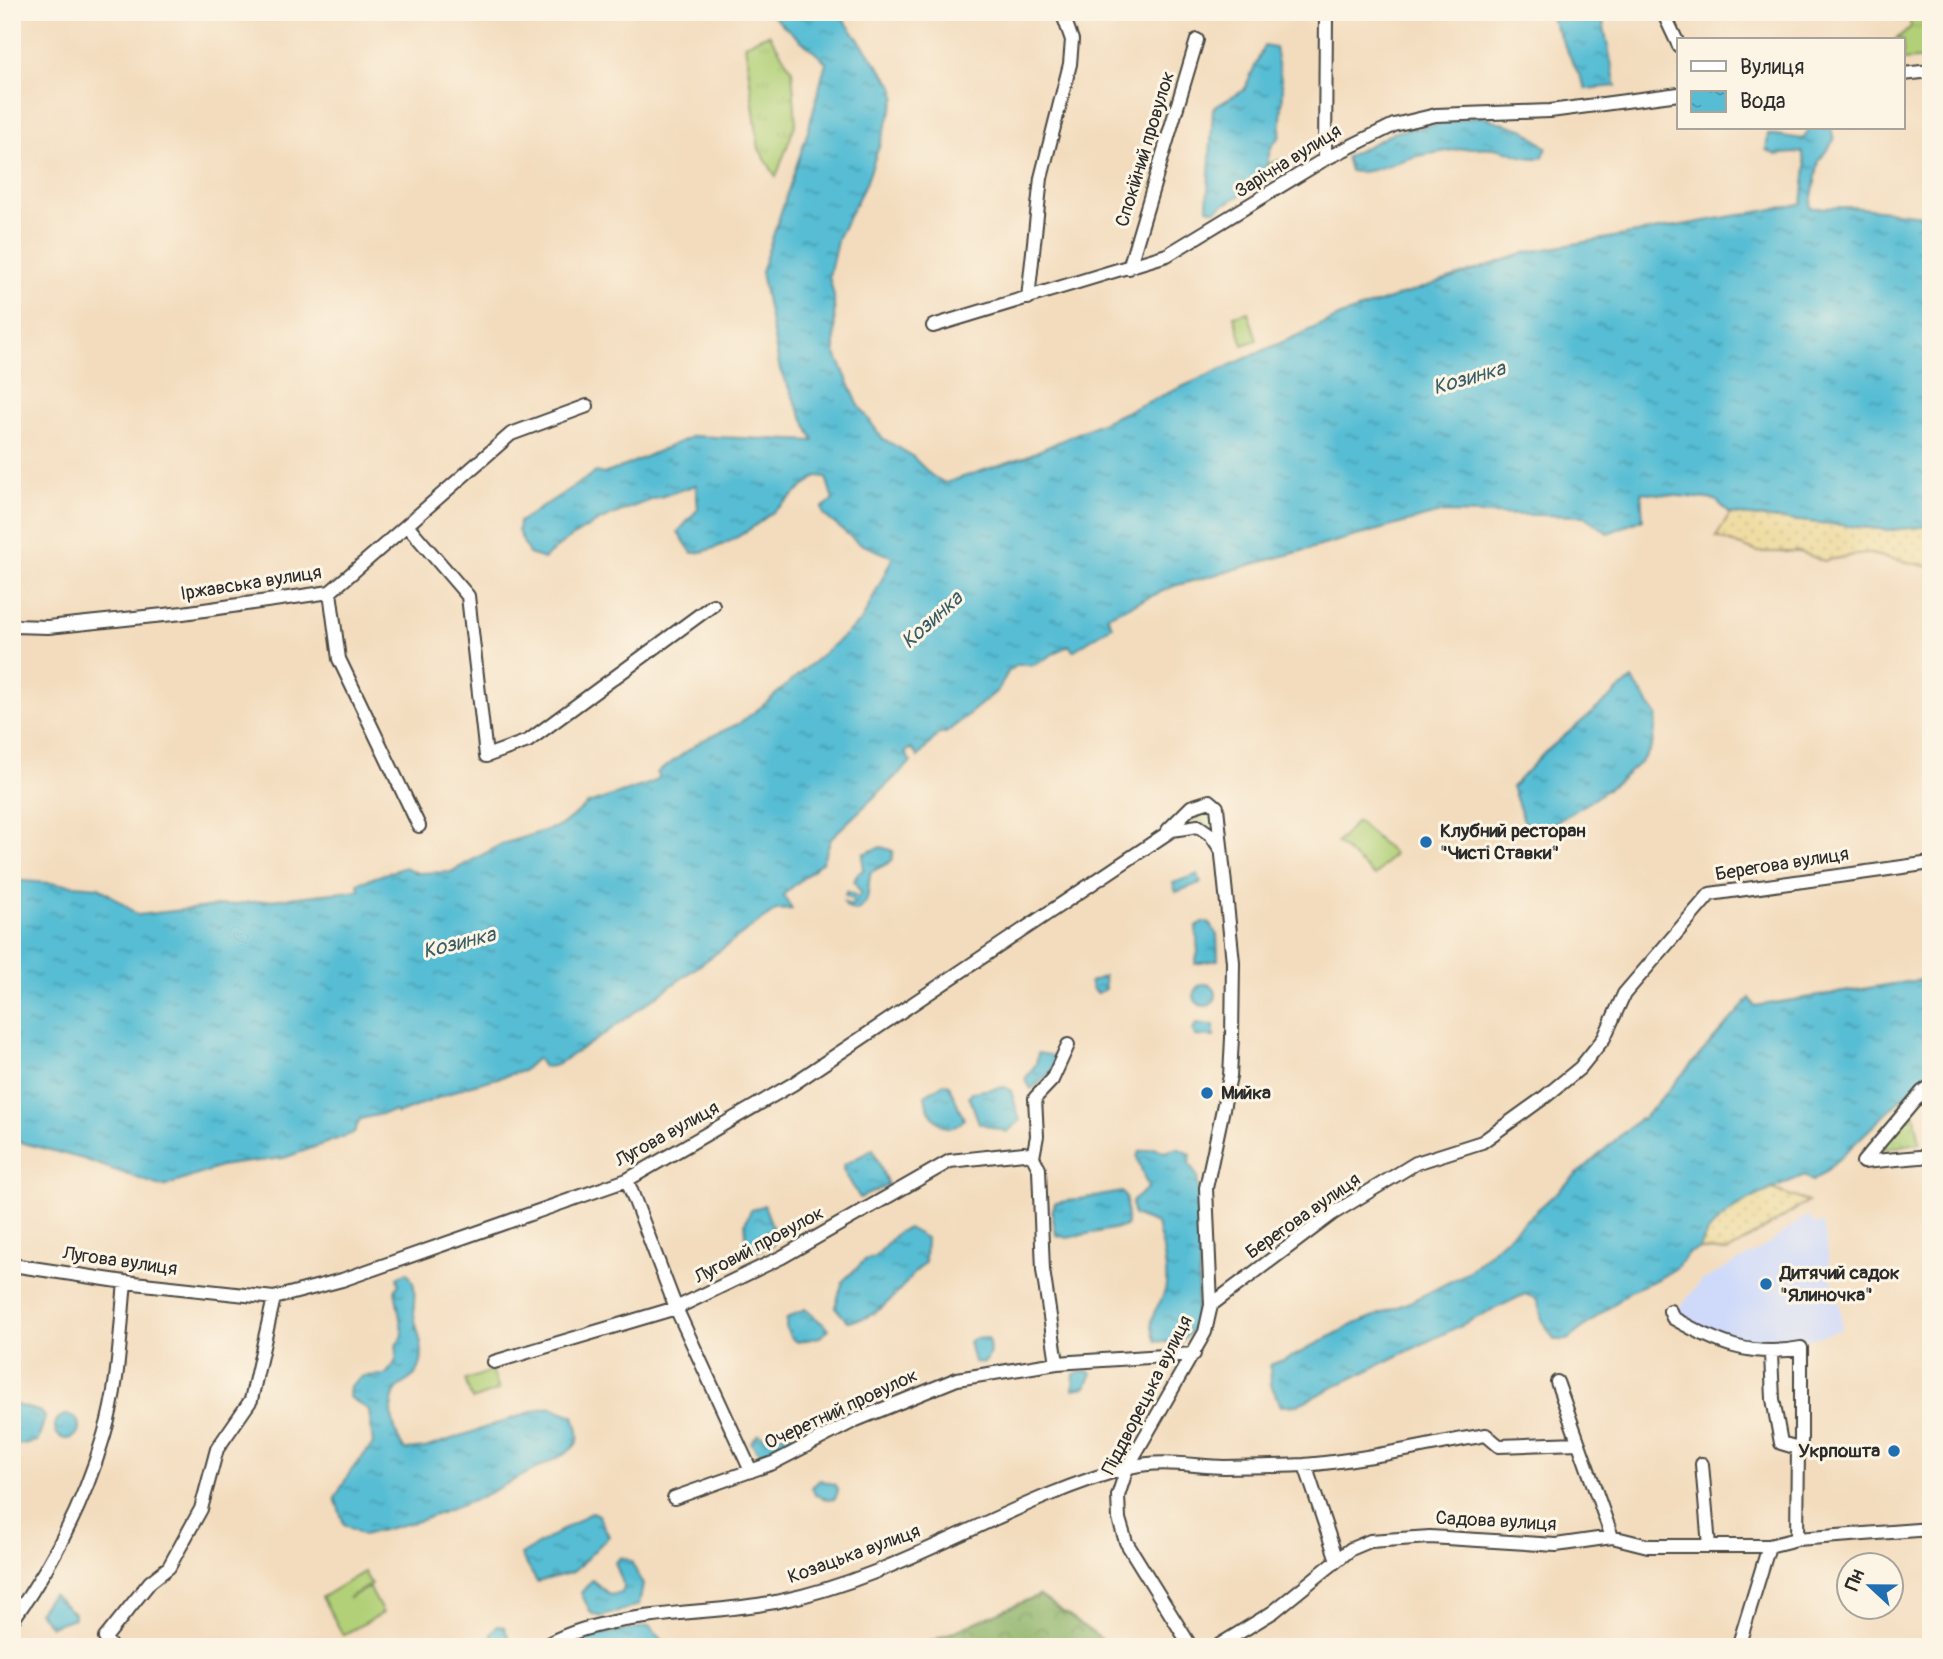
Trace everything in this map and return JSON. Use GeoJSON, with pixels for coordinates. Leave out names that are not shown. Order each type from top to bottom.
{"type":"FeatureCollection","features":[{"type":"Feature","properties":{"kind":"street"},"geometry":{"type":"LineString","coordinates":[[1028,298],[1041,178],[1070,64],[1072,40],[1062,12]]}},
{"type":"Feature","properties":{"kind":"street"},"geometry":{"type":"LineString","coordinates":[[1325,159],[1326,12]]}},
{"type":"Feature","properties":{"kind":"street"},"geometry":{"type":"LineString","coordinates":[[1663,12],[1677,42]]}},
{"type":"Feature","properties":{"kind":"street","name":"Спокійний провулок"},"geometry":{"type":"LineString","coordinates":[[1129,268],[1197,40]]}},
{"type":"Feature","properties":{"kind":"street"},"geometry":{"type":"LineString","coordinates":[[1904,74],[1931,71]]}},
{"type":"Feature","properties":{"kind":"street","name":"Зарічна вулиця"},"geometry":{"type":"LineString","coordinates":[[933,326],[1167,255],[1364,137],[1411,120],[1436,115],[1550,111],[1677,94]]}},
{"type":"Feature","properties":{"kind":"street","name":"Іржавська вулиця"},"geometry":{"type":"LineString","coordinates":[[12,626],[48,627],[183,613],[330,592],[511,434],[587,406]]}},
{"type":"Feature","properties":{"kind":"street"},"geometry":{"type":"LineString","coordinates":[[407,525],[468,596],[486,756],[528,741],[713,606]]}},
{"type":"Feature","properties":{"kind":"street"},"geometry":{"type":"LineString","coordinates":[[330,592],[339,659],[419,827]]}},
{"type":"Feature","properties":{"kind":"street","name":"Піддворецька вулиця"},"geometry":{"type":"LineString","coordinates":[[1164,834],[1191,807],[1210,801],[1218,811],[1233,962],[1230,1076],[1206,1188],[1211,1305],[1205,1332],[1127,1468],[1118,1496],[1119,1519],[1126,1542],[1191,1647]]}},
{"type":"Feature","properties":{"kind":"street","name":"Лугова вулиця"},"geometry":{"type":"LineString","coordinates":[[12,1265],[125,1282],[274,1298],[342,1280],[627,1180],[793,1084],[1164,834],[1185,826],[1198,826],[1211,835],[1221,850]]}},
{"type":"Feature","properties":{"kind":"street","name":"Берегова вулиця"},"geometry":{"type":"LineString","coordinates":[[1211,1305],[1332,1214],[1416,1163],[1482,1142],[1580,1068],[1604,1038],[1624,994],[1710,894],[1931,863]]}},
{"type":"Feature","properties":{"kind":"street"},"geometry":{"type":"LineString","coordinates":[[1057,1363],[1040,1235],[1039,1169],[1033,1157],[1037,1136],[1035,1098],[1052,1080],[1068,1045]]}},
{"type":"Feature","properties":{"kind":"street"},"geometry":{"type":"LineString","coordinates":[[1931,1086],[1922,1092],[1863,1162],[1931,1156]]}},
{"type":"Feature","properties":{"kind":"street","name":"Луговий провулок"},"geometry":{"type":"LineString","coordinates":[[494,1362],[676,1308],[782,1257],[950,1161],[1024,1153],[1033,1157]]}},
{"type":"Feature","properties":{"kind":"street"},"geometry":{"type":"LineString","coordinates":[[627,1180],[676,1308],[751,1471]]}},
{"type":"Feature","properties":{"kind":"street"},"geometry":{"type":"LineString","coordinates":[[12,1620],[43,1577],[79,1502],[104,1435],[115,1386],[125,1282]]}},
{"type":"Feature","properties":{"kind":"street"},"geometry":{"type":"LineString","coordinates":[[104,1644],[150,1582],[169,1567],[201,1509],[217,1449],[251,1400],[274,1298]]}},
{"type":"Feature","properties":{"kind":"street"},"geometry":{"type":"LineString","coordinates":[[1670,1311],[1673,1318],[1709,1339],[1771,1354],[1801,1348],[1797,1539]]}},
{"type":"Feature","properties":{"kind":"street","name":"Очеретний провулок"},"geometry":{"type":"LineString","coordinates":[[674,1498],[751,1471],[920,1392],[957,1379],[1057,1363],[1194,1354]]}},
{"type":"Feature","properties":{"kind":"street"},"geometry":{"type":"LineString","coordinates":[[1771,1354],[1773,1399],[1781,1443],[1798,1448]]}},
{"type":"Feature","properties":{"kind":"street"},"geometry":{"type":"LineString","coordinates":[[1557,1382],[1612,1537]]}},
{"type":"Feature","properties":{"kind":"street","name":"Козацька вулиця"},"geometry":{"type":"LineString","coordinates":[[543,1647],[561,1635],[646,1617],[781,1601],[817,1591],[879,1569],[1091,1479],[1148,1463],[1225,1467],[1305,1465],[1486,1435],[1499,1446],[1578,1443]]}},
{"type":"Feature","properties":{"kind":"street"},"geometry":{"type":"LineString","coordinates":[[1702,1464],[1709,1546]]}},
{"type":"Feature","properties":{"kind":"street"},"geometry":{"type":"LineString","coordinates":[[1305,1465],[1336,1560]]}},
{"type":"Feature","properties":{"kind":"street","name":"Садова вулиця"},"geometry":{"type":"LineString","coordinates":[[1216,1647],[1273,1612],[1351,1549],[1370,1541],[1430,1537],[1556,1545],[1612,1537],[1648,1546],[1769,1546],[1797,1539],[1931,1529]]}},
{"type":"Feature","properties":{"kind":"street"},"geometry":{"type":"LineString","coordinates":[[1738,1647],[1769,1546]]}},
{"type":"Feature","properties":{"kind":"shaded area","name":"Дитячий садок \"Ялиночка\""},"geometry":{"type":"Polygon","coordinates":[[[1808,1215],[1814,1225],[1823,1223],[1833,1287],[1838,1288],[1842,1329],[1784,1347],[1752,1347],[1715,1337],[1675,1313],[1701,1281],[1759,1250],[1808,1215]]]}},
{"type":"Feature","properties":{"kind":"green space"},"geometry":{"type":"Polygon","coordinates":[[[1908,12],[1931,12],[1931,58],[1904,60],[1904,38],[1897,38],[1911,27],[1908,12]]]}},
{"type":"Feature","properties":{"kind":"green space"},"geometry":{"type":"Polygon","coordinates":[[[769,34],[792,70],[796,122],[776,177],[759,149],[745,44],[769,34]]]}},
{"type":"Feature","properties":{"kind":"green space"},"geometry":{"type":"Polygon","coordinates":[[[1281,160],[1284,171],[1262,182],[1267,164],[1281,160]]]}},
{"type":"Feature","properties":{"kind":"green space"},"geometry":{"type":"Polygon","coordinates":[[[1248,312],[1257,340],[1243,345],[1234,316],[1248,312]]]}},
{"type":"Feature","properties":{"kind":"green space"},"geometry":{"type":"Polygon","coordinates":[[[1207,807],[1212,808],[1217,836],[1202,821],[1184,820],[1207,807]]]}},
{"type":"Feature","properties":{"kind":"green space"},"geometry":{"type":"Polygon","coordinates":[[[1357,821],[1394,854],[1375,876],[1337,843],[1357,821]]]}},
{"type":"Feature","properties":{"kind":"green space"},"geometry":{"type":"Polygon","coordinates":[[[1913,1107],[1920,1143],[1876,1150],[1913,1107]]]}},
{"type":"Feature","properties":{"kind":"green space"},"geometry":{"type":"Polygon","coordinates":[[[492,1371],[499,1390],[472,1400],[465,1380],[492,1371]]]}},
{"type":"Feature","properties":{"kind":"green space"},"geometry":{"type":"Polygon","coordinates":[[[364,1572],[371,1584],[348,1598],[369,1587],[383,1613],[343,1635],[322,1597],[364,1572]]]}},
{"type":"Feature","properties":{"kind":"green space"},"geometry":{"type":"Polygon","coordinates":[[[1039,1595],[1113,1647],[918,1647],[1039,1595]]]}},
{"type":"Feature","properties":{"kind":"sand"},"geometry":{"type":"Polygon","coordinates":[[[1730,514],[1890,530],[1931,526],[1931,567],[1865,553],[1824,561],[1800,552],[1758,552],[1716,537],[1730,514]]]}},
{"type":"Feature","properties":{"kind":"sand"},"geometry":{"type":"Polygon","coordinates":[[[1772,1189],[1808,1202],[1727,1252],[1699,1249],[1705,1232],[1718,1220],[1772,1189]]]}},
{"type":"Feature","properties":{"kind":"water","name":"Козинка"},"geometry":{"type":"Polygon","coordinates":[[[768,12],[838,12],[894,87],[896,97],[867,181],[838,237],[829,276],[834,296],[835,352],[858,404],[882,438],[911,455],[932,476],[945,483],[1027,456],[1343,315],[1528,252],[1802,204],[1806,166],[1802,152],[1776,155],[1766,150],[1768,134],[1803,139],[1809,130],[1832,130],[1834,140],[1819,161],[1810,208],[1852,207],[1931,216],[1931,526],[1890,530],[1730,514],[1716,500],[1641,492],[1643,519],[1608,533],[1584,516],[1440,513],[1174,586],[1107,616],[1112,626],[1073,651],[1069,645],[1034,665],[1017,665],[1008,672],[998,690],[946,733],[939,733],[918,757],[911,748],[905,753],[911,762],[832,837],[822,862],[783,895],[792,909],[776,910],[599,1038],[554,1066],[543,1067],[537,1058],[523,1071],[468,1086],[397,1114],[395,1111],[360,1119],[354,1133],[284,1158],[226,1165],[163,1187],[83,1159],[12,1140],[12,880],[99,887],[138,915],[359,890],[358,883],[405,867],[417,873],[451,872],[502,844],[560,826],[588,804],[651,783],[660,777],[657,773],[701,741],[738,724],[761,707],[862,620],[893,557],[858,543],[824,515],[822,508],[833,500],[826,477],[817,476],[741,535],[725,544],[692,553],[678,532],[698,509],[696,485],[596,523],[560,545],[544,559],[529,554],[518,531],[519,522],[596,472],[603,474],[620,468],[693,436],[814,441],[780,370],[761,272],[808,131],[826,62],[768,12]]]}},
{"type":"Feature","properties":{"kind":"water"},"geometry":{"type":"Polygon","coordinates":[[[1548,12],[1601,12],[1616,86],[1586,89],[1548,12]]]}},
{"type":"Feature","properties":{"kind":"water"},"geometry":{"type":"Polygon","coordinates":[[[1264,46],[1275,48],[1283,89],[1280,136],[1271,147],[1262,182],[1215,210],[1207,208],[1213,108],[1244,90],[1264,46]]]}},
{"type":"Feature","properties":{"kind":"water"},"geometry":{"type":"Polygon","coordinates":[[[1480,116],[1525,130],[1547,148],[1542,158],[1494,148],[1468,148],[1414,157],[1367,171],[1350,171],[1346,157],[1395,132],[1480,116]]]}},
{"type":"Feature","properties":{"kind":"water"},"geometry":{"type":"Polygon","coordinates":[[[1632,679],[1657,716],[1651,748],[1631,771],[1615,784],[1533,834],[1524,821],[1512,787],[1544,753],[1632,679]]]}},
{"type":"Feature","properties":{"kind":"water"},"geometry":{"type":"Polygon","coordinates":[[[881,847],[893,851],[892,861],[871,872],[865,904],[856,911],[847,908],[844,902],[851,906],[854,901],[845,895],[847,891],[858,897],[861,893],[854,882],[857,874],[863,870],[863,854],[881,847]]]}},
{"type":"Feature","properties":{"kind":"water"},"geometry":{"type":"Polygon","coordinates":[[[1198,874],[1201,883],[1176,892],[1173,883],[1198,874]]]}},
{"type":"Feature","properties":{"kind":"water"},"geometry":{"type":"Polygon","coordinates":[[[1202,922],[1210,923],[1217,935],[1218,960],[1195,964],[1198,952],[1196,928],[1202,922]]]}},
{"type":"Feature","properties":{"kind":"water"},"geometry":{"type":"Polygon","coordinates":[[[1931,973],[1931,1070],[1823,1174],[1812,1181],[1805,1175],[1729,1212],[1706,1235],[1699,1249],[1688,1253],[1676,1268],[1630,1291],[1567,1340],[1554,1340],[1542,1319],[1537,1299],[1525,1294],[1297,1405],[1281,1406],[1271,1385],[1270,1365],[1467,1273],[1640,1118],[1642,1120],[1750,998],[1755,1006],[1919,980],[1931,973]]]}},
{"type":"Feature","properties":{"kind":"water"},"geometry":{"type":"Polygon","coordinates":[[[1104,976],[1105,989],[1098,993],[1093,990],[1090,982],[1104,976]]]}},
{"type":"Feature","properties":{"kind":"water"},"geometry":{"type":"Polygon","coordinates":[[[1205,984],[1213,987],[1216,995],[1213,1003],[1205,1006],[1197,1003],[1194,995],[1197,987],[1205,984]]]}},
{"type":"Feature","properties":{"kind":"water"},"geometry":{"type":"Polygon","coordinates":[[[1196,1024],[1214,1025],[1214,1037],[1195,1036],[1193,1029],[1196,1024]]]}},
{"type":"Feature","properties":{"kind":"water"},"geometry":{"type":"Polygon","coordinates":[[[1038,1053],[1056,1056],[1055,1062],[1047,1075],[1031,1089],[1025,1079],[1036,1064],[1038,1053]]]}},
{"type":"Feature","properties":{"kind":"water"},"geometry":{"type":"Polygon","coordinates":[[[944,1083],[949,1085],[964,1119],[951,1127],[939,1123],[926,1103],[925,1095],[944,1083]]]}},
{"type":"Feature","properties":{"kind":"water"},"geometry":{"type":"Polygon","coordinates":[[[1005,1087],[1011,1091],[1020,1121],[1007,1132],[979,1123],[969,1096],[972,1092],[1005,1087]]]}},
{"type":"Feature","properties":{"kind":"water"},"geometry":{"type":"Polygon","coordinates":[[[1155,1148],[1165,1152],[1177,1148],[1191,1154],[1189,1163],[1197,1176],[1202,1231],[1195,1328],[1179,1344],[1156,1341],[1152,1323],[1166,1285],[1164,1254],[1157,1224],[1133,1215],[1132,1201],[1148,1188],[1137,1157],[1139,1152],[1155,1148]]]}},
{"type":"Feature","properties":{"kind":"water"},"geometry":{"type":"Polygon","coordinates":[[[873,1149],[888,1185],[860,1198],[843,1170],[844,1165],[873,1149]]]}},
{"type":"Feature","properties":{"kind":"water"},"geometry":{"type":"Polygon","coordinates":[[[1122,1192],[1126,1197],[1127,1225],[1067,1238],[1056,1235],[1052,1212],[1055,1203],[1122,1192]]]}},
{"type":"Feature","properties":{"kind":"water"},"geometry":{"type":"Polygon","coordinates":[[[764,1205],[773,1228],[773,1245],[754,1252],[747,1247],[745,1223],[751,1210],[764,1205]]]}},
{"type":"Feature","properties":{"kind":"water"},"geometry":{"type":"Polygon","coordinates":[[[908,1228],[926,1238],[925,1262],[881,1309],[859,1320],[847,1321],[835,1307],[843,1281],[865,1260],[875,1257],[898,1232],[908,1228]]]}},
{"type":"Feature","properties":{"kind":"water"},"geometry":{"type":"Polygon","coordinates":[[[407,1272],[414,1288],[414,1313],[422,1359],[417,1372],[396,1391],[393,1398],[394,1426],[405,1450],[425,1448],[550,1407],[574,1416],[578,1438],[575,1446],[565,1454],[475,1500],[422,1520],[363,1535],[344,1524],[335,1498],[350,1472],[373,1444],[369,1410],[349,1397],[350,1386],[363,1376],[385,1375],[395,1362],[396,1345],[403,1336],[395,1290],[399,1284],[397,1278],[407,1272]]]}},
{"type":"Feature","properties":{"kind":"water"},"geometry":{"type":"Polygon","coordinates":[[[805,1309],[829,1329],[820,1337],[798,1342],[789,1335],[786,1321],[805,1309]]]}},
{"type":"Feature","properties":{"kind":"water"},"geometry":{"type":"Polygon","coordinates":[[[988,1338],[988,1357],[984,1363],[974,1362],[969,1342],[973,1339],[988,1338]]]}},
{"type":"Feature","properties":{"kind":"water"},"geometry":{"type":"Polygon","coordinates":[[[1088,1371],[1092,1373],[1086,1387],[1073,1389],[1074,1374],[1088,1371]]]}},
{"type":"Feature","properties":{"kind":"water"},"geometry":{"type":"Polygon","coordinates":[[[12,1406],[41,1412],[45,1417],[38,1441],[12,1446],[12,1406]]]}},
{"type":"Feature","properties":{"kind":"water"},"geometry":{"type":"Polygon","coordinates":[[[67,1415],[75,1419],[79,1427],[75,1435],[67,1439],[59,1435],[55,1427],[59,1419],[67,1415]]]}},
{"type":"Feature","properties":{"kind":"water"},"geometry":{"type":"Polygon","coordinates":[[[771,1432],[782,1435],[789,1432],[799,1441],[798,1445],[765,1462],[751,1442],[758,1434],[769,1439],[771,1432]]]}},
{"type":"Feature","properties":{"kind":"water"},"geometry":{"type":"Polygon","coordinates":[[[820,1480],[835,1485],[838,1491],[835,1499],[829,1500],[815,1495],[812,1487],[820,1480]]]}},
{"type":"Feature","properties":{"kind":"water"},"geometry":{"type":"Polygon","coordinates":[[[592,1512],[598,1515],[609,1536],[573,1572],[537,1582],[521,1555],[592,1512]]]}},
{"type":"Feature","properties":{"kind":"water"},"geometry":{"type":"Polygon","coordinates":[[[621,1557],[631,1561],[643,1585],[639,1605],[601,1617],[591,1613],[581,1593],[592,1580],[610,1595],[622,1593],[624,1587],[615,1562],[621,1557]]]}},
{"type":"Feature","properties":{"kind":"water"},"geometry":{"type":"Polygon","coordinates":[[[52,1594],[74,1613],[74,1618],[51,1626],[38,1612],[52,1594]]]}},
{"type":"Feature","properties":{"kind":"water"},"geometry":{"type":"Polygon","coordinates":[[[497,1626],[504,1627],[513,1647],[494,1647],[491,1634],[497,1626]]]}},
{"type":"Feature","properties":{"kind":"water"},"geometry":{"type":"Polygon","coordinates":[[[649,1626],[668,1647],[562,1647],[594,1636],[649,1626]]]}},
{"type":"Feature","properties":{"kind":"place","name":"Клубний ресторан \"Чисті Ставки\""},"geometry":{"type":"Point","coordinates":[1426,842]}},
{"type":"Feature","properties":{"kind":"place","name":"Мийка"},"geometry":{"type":"Point","coordinates":[1207,1093]}},
{"type":"Feature","properties":{"kind":"place","name":"Дитячий садок \"Ялиночка\""},"geometry":{"type":"Point","coordinates":[1766,1284]}},
{"type":"Feature","properties":{"kind":"place","name":"Укрпошта"},"geometry":{"type":"Point","coordinates":[1894,1451]}}]}
